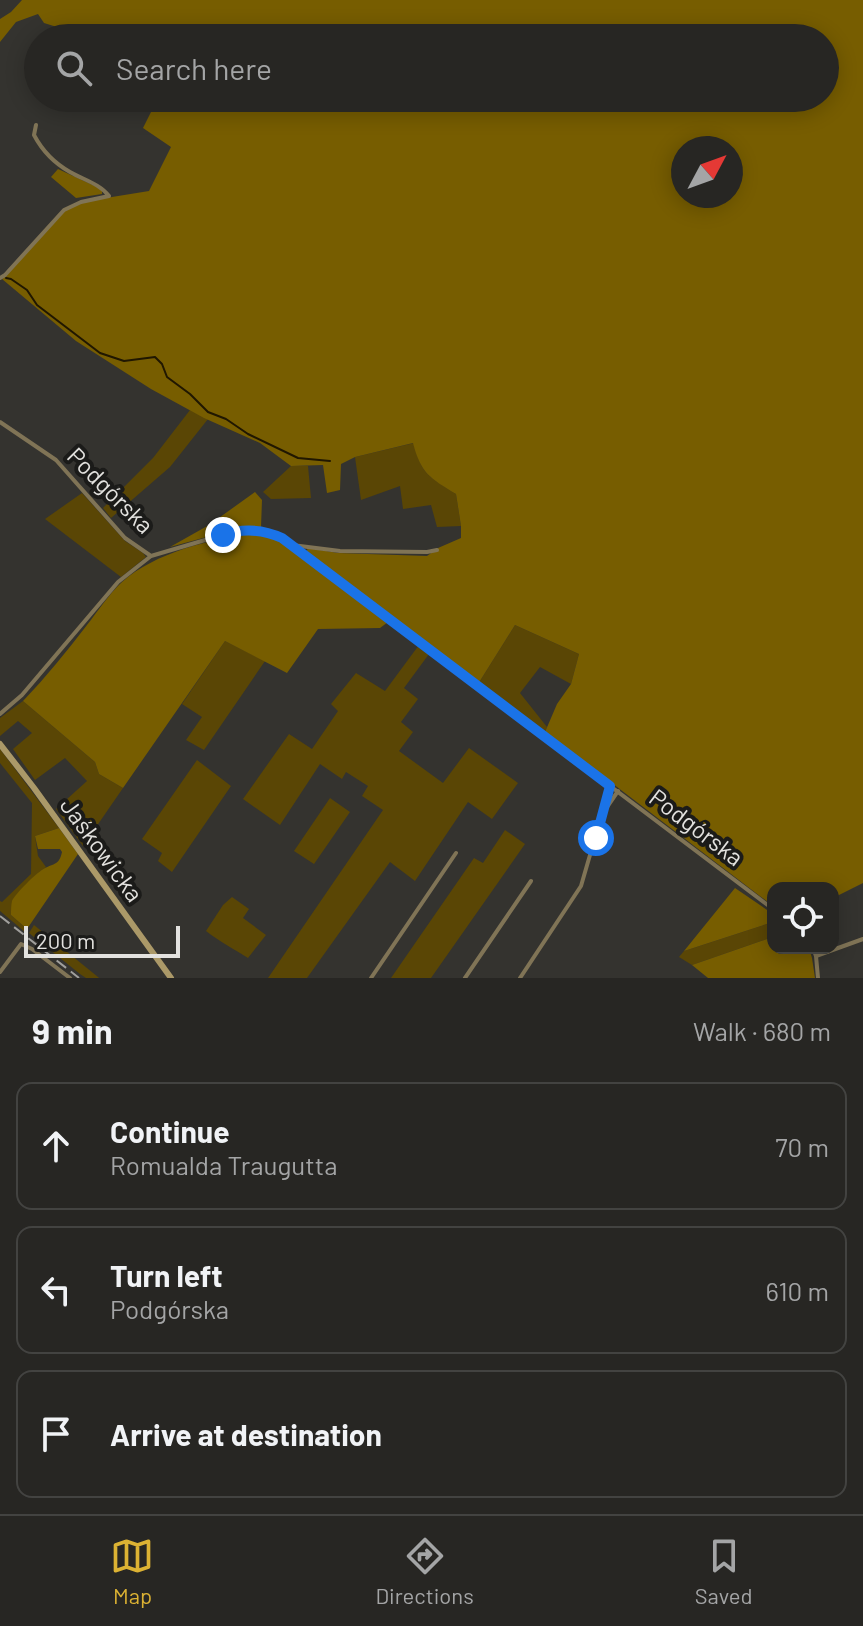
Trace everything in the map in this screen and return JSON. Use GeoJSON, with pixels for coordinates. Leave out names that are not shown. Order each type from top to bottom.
{"type":"FeatureCollection","features":[{"type":"Feature","properties":{"kind":"street"},"geometry":{"type":"LineString","coordinates":[[0,278],[64,210],[81,202],[109,196],[101,187],[70,172],[47,155],[34,135],[36,125]]}},
{"type":"Feature","properties":{"kind":"street","name":"Podgórska"},"geometry":{"type":"LineString","coordinates":[[0,422],[56,460],[125,538],[151,556],[239,530],[262,531],[282,538],[767,904]]}},
{"type":"Feature","properties":{"kind":"street","name":"Podgórska"},"geometry":{"type":"LineString","coordinates":[[291,545],[340,551],[437,550]]}},
{"type":"Feature","properties":{"kind":"street"},"geometry":{"type":"LineString","coordinates":[[0,714],[22,695],[118,582],[151,556]]}},
{"type":"Feature","properties":{"kind":"street","name":"Jaśkowicka"},"geometry":{"type":"LineString","coordinates":[[0,744],[171,978]]}},
{"type":"Feature","properties":{"kind":"street"},"geometry":{"type":"LineString","coordinates":[[520,978],[578,893],[610,786]]}},
{"type":"Feature","properties":{"kind":"street"},"geometry":{"type":"LineString","coordinates":[[602,815],[618,791]]}},
{"type":"Feature","properties":{"kind":"street"},"geometry":{"type":"LineString","coordinates":[[371,978],[456,853]]}},
{"type":"Feature","properties":{"kind":"street"},"geometry":{"type":"LineString","coordinates":[[465,978],[531,881]]}},
{"type":"Feature","properties":{"kind":"street"},"geometry":{"type":"LineString","coordinates":[[818,978],[816,956],[863,939]]}},
{"type":"Feature","properties":{"kind":"street"},"geometry":{"type":"LineString","coordinates":[[0,972],[21,944],[70,978]]}},
{"type":"Feature","properties":{"kind":"shaded area"},"geometry":{"type":"Polygon","coordinates":[[[22,0],[863,0],[863,883],[839,895],[839,882],[767,882],[767,901],[545,732],[557,704],[571,684],[579,654],[515,625],[478,684],[305,554],[308,548],[338,553],[427,556],[461,538],[456,494],[428,474],[419,462],[413,443],[355,457],[341,464],[340,490],[327,493],[323,465],[291,466],[260,443],[204,418],[151,389],[76,341],[2,279],[65,209],[81,202],[149,191],[171,147],[143,128],[151,112],[839,112],[839,24],[47,24],[38,14],[16,22],[0,42],[0,19],[22,0]]]}},
{"type":"Feature","properties":{"kind":"shaded area"},"geometry":{"type":"Polygon","coordinates":[[[58,169],[97,187],[102,194],[76,198],[51,177],[58,169]]]}},
{"type":"Feature","properties":{"kind":"shaded area"},"geometry":{"type":"Polygon","coordinates":[[[190,410],[208,419],[170,467],[111,518],[103,508],[153,458],[190,410]]]}},
{"type":"Feature","properties":{"kind":"shaded area"},"geometry":{"type":"Polygon","coordinates":[[[414,443],[428,474],[456,494],[461,526],[437,527],[431,505],[403,509],[400,486],[361,500],[355,457],[414,443]]]}},
{"type":"Feature","properties":{"kind":"shaded area"},"geometry":{"type":"Polygon","coordinates":[[[291,466],[308,466],[311,498],[271,499],[263,492],[291,466]]]}},
{"type":"Feature","properties":{"kind":"shaded area"},"geometry":{"type":"Polygon","coordinates":[[[255,492],[262,500],[261,527],[247,526],[170,547],[209,525],[255,492]]]}},
{"type":"Feature","properties":{"kind":"shaded area"},"geometry":{"type":"Polygon","coordinates":[[[82,493],[125,541],[146,557],[121,577],[45,519],[82,493]]]}},
{"type":"Feature","properties":{"kind":"shaded area"},"geometry":{"type":"Polygon","coordinates":[[[260,533],[292,550],[388,622],[380,628],[318,629],[287,673],[225,641],[123,788],[99,774],[95,762],[23,701],[113,592],[136,571],[187,548],[260,533]]]}},
{"type":"Feature","properties":{"kind":"shaded area"},"geometry":{"type":"Polygon","coordinates":[[[515,625],[579,654],[571,684],[540,667],[520,693],[547,727],[545,732],[478,684],[515,625]]]}},
{"type":"Feature","properties":{"kind":"shaded area"},"geometry":{"type":"Polygon","coordinates":[[[225,641],[265,661],[204,750],[186,740],[202,717],[182,704],[225,641]]]}},
{"type":"Feature","properties":{"kind":"shaded area"},"geometry":{"type":"Polygon","coordinates":[[[419,645],[429,654],[404,688],[418,699],[401,722],[413,732],[399,751],[443,783],[469,748],[518,783],[492,819],[468,802],[415,881],[390,862],[307,978],[268,978],[383,810],[362,796],[368,786],[346,772],[342,779],[320,764],[280,825],[243,799],[289,734],[312,749],[338,711],[331,704],[356,673],[385,691],[419,645]]]}},
{"type":"Feature","properties":{"kind":"shaded area"},"geometry":{"type":"Polygon","coordinates":[[[23,701],[95,762],[99,774],[123,788],[83,846],[56,809],[87,781],[65,758],[35,780],[13,749],[32,733],[18,721],[0,736],[0,718],[23,701]]]}},
{"type":"Feature","properties":{"kind":"shaded area"},"geometry":{"type":"Polygon","coordinates":[[[0,749],[59,828],[35,836],[38,856],[46,867],[36,875],[11,915],[27,929],[25,932],[0,911],[0,901],[31,874],[32,803],[0,763],[0,749]]]}},
{"type":"Feature","properties":{"kind":"shaded area"},"geometry":{"type":"Polygon","coordinates":[[[197,760],[231,786],[172,872],[158,861],[162,853],[142,839],[197,760]]]}},
{"type":"Feature","properties":{"kind":"shaded area"},"geometry":{"type":"Polygon","coordinates":[[[330,798],[350,812],[314,864],[294,851],[330,798]]]}},
{"type":"Feature","properties":{"kind":"shaded area"},"geometry":{"type":"Polygon","coordinates":[[[59,828],[78,854],[27,929],[11,915],[12,901],[37,874],[59,859],[60,849],[38,849],[35,836],[59,828]]]}},
{"type":"Feature","properties":{"kind":"shaded area"},"geometry":{"type":"Polygon","coordinates":[[[505,830],[525,844],[431,978],[391,978],[474,858],[483,863],[505,830]]]}},
{"type":"Feature","properties":{"kind":"shaded area"},"geometry":{"type":"Polygon","coordinates":[[[735,888],[767,910],[767,924],[684,951],[735,888]]]}},
{"type":"Feature","properties":{"kind":"shaded area"},"geometry":{"type":"Polygon","coordinates":[[[232,897],[249,909],[243,918],[266,935],[248,958],[206,931],[232,897]]]}},
{"type":"Feature","properties":{"kind":"shaded area"},"geometry":{"type":"Polygon","coordinates":[[[767,924],[767,939],[692,965],[679,957],[684,951],[767,924]]]}},
{"type":"Feature","properties":{"kind":"shaded area"},"geometry":{"type":"Polygon","coordinates":[[[34,925],[99,978],[86,978],[29,933],[34,925]]]}},
{"type":"Feature","properties":{"kind":"shaded area"},"geometry":{"type":"Polygon","coordinates":[[[767,939],[767,954],[811,954],[815,978],[708,978],[692,965],[767,939]]]}},
{"type":"Feature","properties":{"kind":"waterway"},"geometry":{"type":"LineString","coordinates":[[6,278],[27,290],[37,305],[100,353],[124,361],[155,357],[162,364],[167,377],[208,412],[298,458],[330,461]]}},
{"type":"Feature","properties":{"kind":"railway"},"geometry":{"type":"LineString","coordinates":[[0,916],[79,978]]}},
{"type":"Feature","properties":{"kind":"route"},"geometry":{"type":"LineString","coordinates":[[223,535],[250,530],[282,538],[610,786],[596,838]]}}]}
